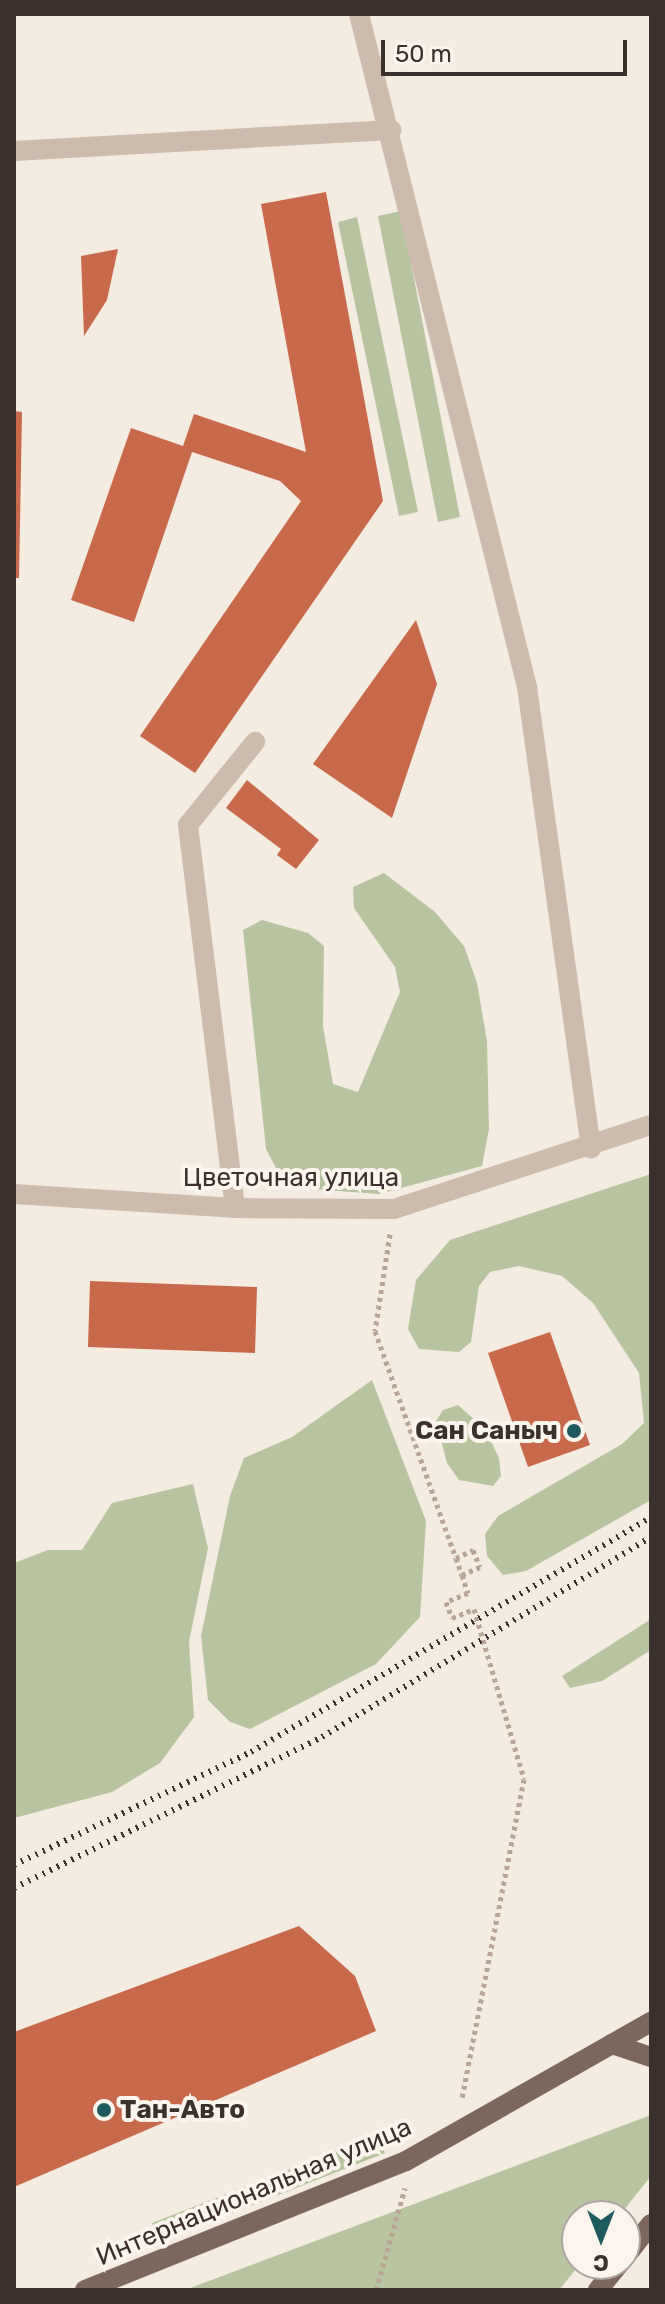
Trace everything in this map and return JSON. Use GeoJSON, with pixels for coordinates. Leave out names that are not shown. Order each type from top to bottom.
{"type":"FeatureCollection","features":[{"type":"Feature","properties":{"kind":"main road","name":"Интернациональная улица"},"geometry":{"type":"LineString","coordinates":[[85,2290],[406,2161],[651,2022]]}},
{"type":"Feature","properties":{"kind":"main road"},"geometry":{"type":"LineString","coordinates":[[612,2044],[651,2057]]}},
{"type":"Feature","properties":{"kind":"street"},"geometry":{"type":"LineString","coordinates":[[359,14],[391,130],[527,687],[591,1149]]}},
{"type":"Feature","properties":{"kind":"street"},"geometry":{"type":"LineString","coordinates":[[14,151],[391,130]]}},
{"type":"Feature","properties":{"kind":"street"},"geometry":{"type":"LineString","coordinates":[[235,1208],[188,825],[255,742]]}},
{"type":"Feature","properties":{"kind":"street","name":"Цветочная улица"},"geometry":{"type":"LineString","coordinates":[[14,1194],[235,1208],[394,1209],[591,1149],[651,1125]]}},
{"type":"Feature","properties":{"kind":"path"},"geometry":{"type":"LineString","coordinates":[[394,1209],[375,1331],[468,1593],[446,1602],[452,1618],[474,1609],[524,1779],[460,2108]]}},
{"type":"Feature","properties":{"kind":"path"},"geometry":{"type":"LineString","coordinates":[[456,1558],[473,1550],[480,1567],[462,1575]]}},
{"type":"Feature","properties":{"kind":"green space"},"geometry":{"type":"Polygon","coordinates":[[[401,211],[460,517],[438,522],[378,216],[401,211]]]}},
{"type":"Feature","properties":{"kind":"green space"},"geometry":{"type":"Polygon","coordinates":[[[357,217],[418,512],[399,516],[338,222],[357,217]]]}},
{"type":"Feature","properties":{"kind":"green space"},"geometry":{"type":"Polygon","coordinates":[[[384,873],[435,912],[464,946],[477,983],[487,1041],[489,1129],[482,1166],[379,1194],[286,1187],[266,1149],[243,930],[262,920],[308,933],[324,946],[323,1026],[333,1084],[358,1092],[400,992],[395,967],[354,908],[353,887],[384,873]]]}},
{"type":"Feature","properties":{"kind":"green space"},"geometry":{"type":"Polygon","coordinates":[[[651,1174],[651,1500],[526,1571],[503,1575],[487,1556],[485,1534],[498,1516],[622,1444],[644,1423],[639,1373],[593,1303],[562,1276],[519,1266],[490,1272],[479,1286],[471,1342],[459,1352],[419,1349],[408,1329],[416,1280],[450,1240],[651,1174]]]}},
{"type":"Feature","properties":{"kind":"green space"},"geometry":{"type":"Polygon","coordinates":[[[372,1380],[426,1521],[420,1617],[376,1664],[250,1729],[230,1722],[208,1700],[201,1636],[230,1496],[244,1458],[292,1437],[372,1380]]]}},
{"type":"Feature","properties":{"kind":"green space"},"geometry":{"type":"Polygon","coordinates":[[[458,1405],[485,1429],[499,1458],[501,1476],[493,1486],[459,1480],[447,1463],[436,1421],[443,1410],[458,1405]]]}},
{"type":"Feature","properties":{"kind":"green space"},"geometry":{"type":"Polygon","coordinates":[[[193,1484],[208,1548],[189,1642],[194,1717],[160,1763],[112,1792],[14,1818],[14,1563],[48,1550],[82,1550],[112,1503],[193,1484]]]}},
{"type":"Feature","properties":{"kind":"green space"},"geometry":{"type":"Polygon","coordinates":[[[651,1619],[651,1650],[602,1681],[570,1688],[562,1676],[651,1619]]]}},
{"type":"Feature","properties":{"kind":"green space"},"geometry":{"type":"Polygon","coordinates":[[[651,2115],[651,2176],[632,2200],[561,2200],[561,2280],[567,2280],[559,2290],[185,2290],[651,2115]]]}},
{"type":"Feature","properties":{"kind":"green space"},"geometry":{"type":"Polygon","coordinates":[[[378,2135],[385,2153],[159,2242],[152,2223],[378,2135]]]}},
{"type":"Feature","properties":{"kind":"building"},"geometry":{"type":"Polygon","coordinates":[[[326,192],[383,501],[195,773],[140,736],[301,501],[280,481],[192,452],[134,622],[71,600],[131,428],[183,446],[194,414],[306,452],[261,204],[326,192]]]}},
{"type":"Feature","properties":{"kind":"building"},"geometry":{"type":"Polygon","coordinates":[[[118,249],[107,300],[84,336],[81,256],[118,249]]]}},
{"type":"Feature","properties":{"kind":"building"},"geometry":{"type":"Polygon","coordinates":[[[14,411],[22,412],[19,578],[14,578],[14,411]]]}},
{"type":"Feature","properties":{"kind":"building"},"geometry":{"type":"Polygon","coordinates":[[[416,620],[437,684],[392,818],[313,764],[416,620]]]}},
{"type":"Feature","properties":{"kind":"building"},"geometry":{"type":"Polygon","coordinates":[[[247,780],[319,840],[296,869],[277,855],[281,849],[226,808],[247,780]]]}},
{"type":"Feature","properties":{"kind":"building"},"geometry":{"type":"Polygon","coordinates":[[[90,1281],[257,1287],[255,1353],[88,1347],[90,1281]]]}},
{"type":"Feature","properties":{"kind":"building"},"geometry":{"type":"Polygon","coordinates":[[[550,1332],[590,1445],[528,1467],[488,1353],[550,1332]]]}},
{"type":"Feature","properties":{"kind":"building","name":"Тан-Авто"},"geometry":{"type":"Polygon","coordinates":[[[299,1926],[355,1976],[376,2031],[14,2187],[14,2032],[299,1926]]]}},
{"type":"Feature","properties":{"kind":"railway"},"geometry":{"type":"LineString","coordinates":[[14,1865],[251,1752],[651,1517]]}},
{"type":"Feature","properties":{"kind":"railway"},"geometry":{"type":"LineString","coordinates":[[14,1888],[322,1737],[651,1537]]}},
{"type":"Feature","properties":{"kind":"place","name":"Сан Саныч"},"geometry":{"type":"Point","coordinates":[574,1431]}},
{"type":"Feature","properties":{"kind":"place","name":"Тан-Авто"},"geometry":{"type":"Point","coordinates":[104,2110]}}]}
